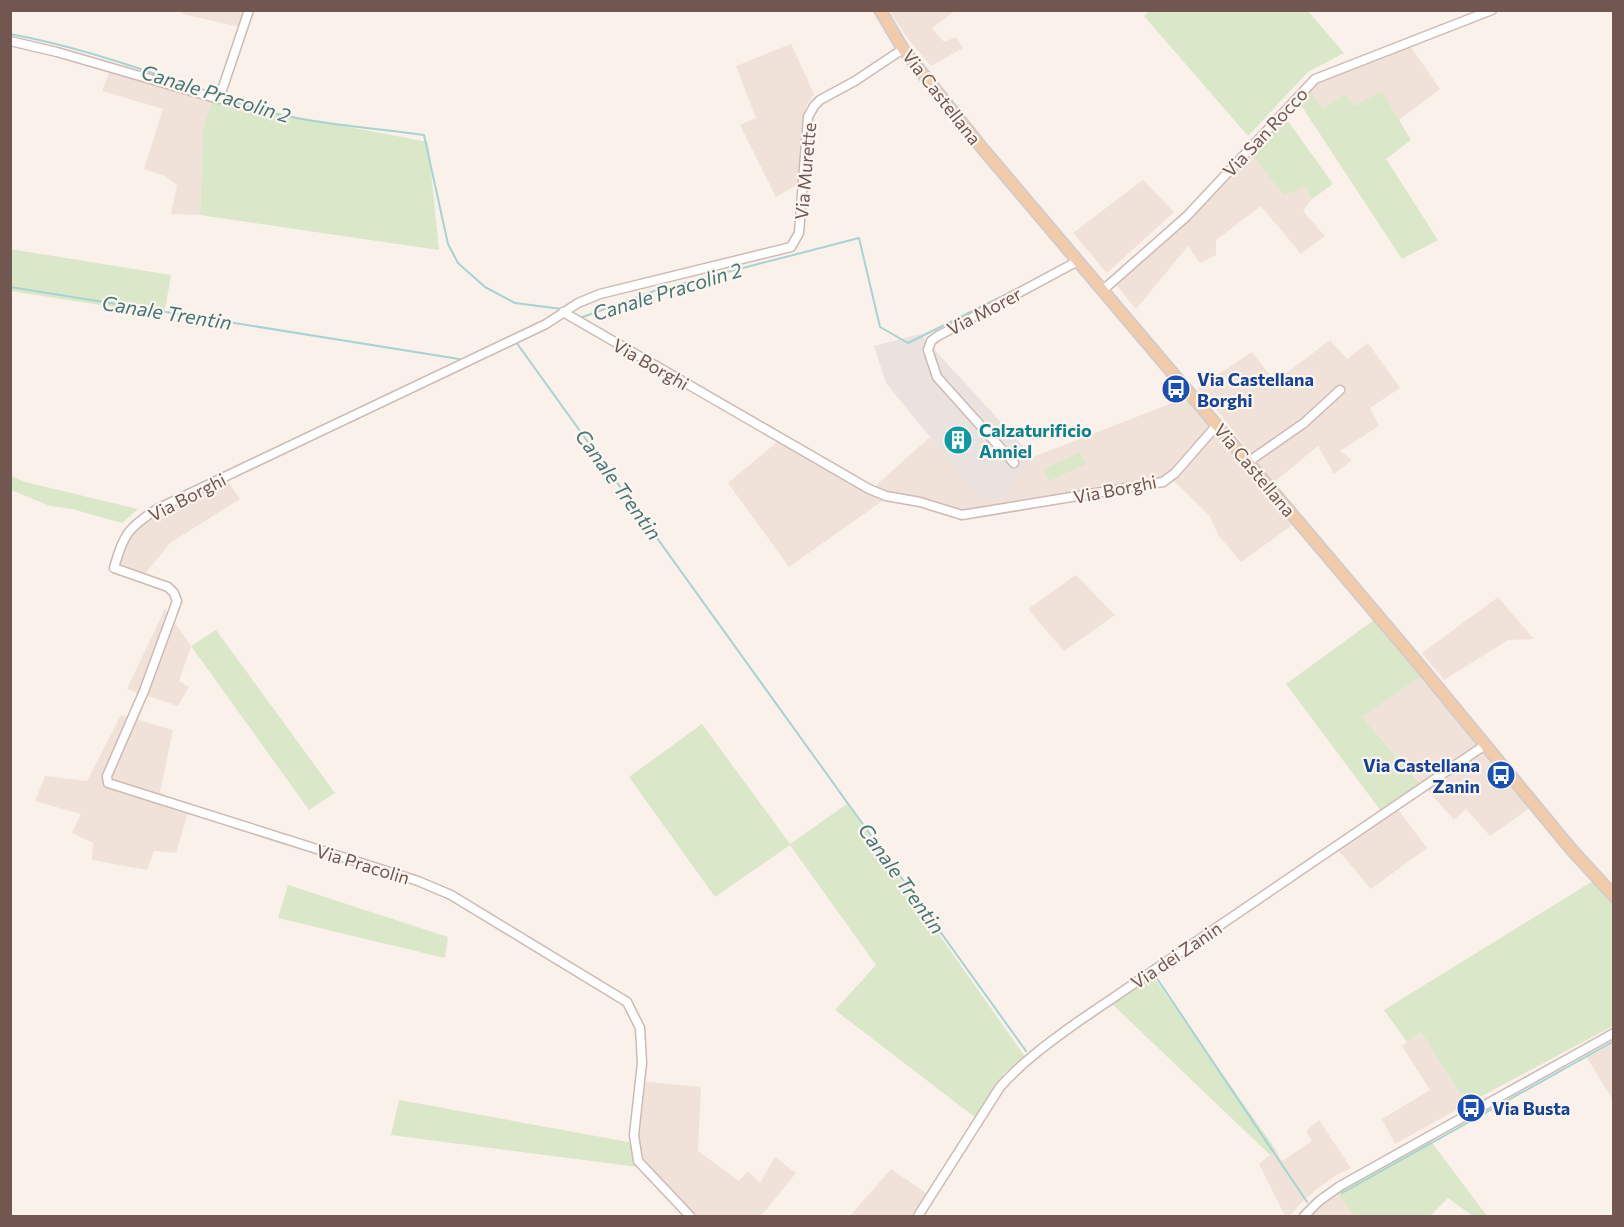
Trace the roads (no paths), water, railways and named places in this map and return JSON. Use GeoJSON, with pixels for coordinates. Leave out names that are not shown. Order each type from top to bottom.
{"type":"FeatureCollection","features":[{"type":"Feature","properties":{"kind":"main road","name":"Via Castellana"},"geometry":{"type":"LineString","coordinates":[[880,10],[903,49],[983,149],[1571,849],[1614,896]]}},
{"type":"Feature","properties":{"kind":"street"},"geometry":{"type":"LineString","coordinates":[[10,41],[219,99],[249,10]]}},
{"type":"Feature","properties":{"kind":"street","name":"Via San Rocco"},"geometry":{"type":"LineString","coordinates":[[1102,290],[1187,216],[1315,79],[1492,10]]}},
{"type":"Feature","properties":{"kind":"street","name":"Via Murette"},"geometry":{"type":"LineString","coordinates":[[563,312],[600,294],[791,247],[799,233],[808,117],[814,106],[820,100],[855,81],[903,49]]}},
{"type":"Feature","properties":{"kind":"street","name":"Via Morer"},"geometry":{"type":"LineString","coordinates":[[1014,463],[937,377],[928,350],[931,341],[938,336],[1078,261]]}},
{"type":"Feature","properties":{"kind":"street","name":"Via Borghi"},"geometry":{"type":"LineString","coordinates":[[114,568],[120,545],[133,525],[157,510],[546,324],[563,312],[869,489],[886,496],[920,502],[962,515],[981,514],[1163,482],[1175,472],[1217,425]]}},
{"type":"Feature","properties":{"kind":"street"},"geometry":{"type":"LineString","coordinates":[[1248,462],[1304,423],[1340,390]]}},
{"type":"Feature","properties":{"kind":"street","name":"Via Pracolin"},"geometry":{"type":"LineString","coordinates":[[114,568],[168,587],[174,593],[177,601],[144,691],[107,776],[108,783],[418,881],[451,896],[627,1002],[640,1028],[642,1063],[634,1135],[638,1161],[690,1216]]}},
{"type":"Feature","properties":{"kind":"street","name":"Via dei Zanin"},"geometry":{"type":"LineString","coordinates":[[918,1216],[1000,1087],[1033,1054],[1485,745]]}},
{"type":"Feature","properties":{"kind":"street"},"geometry":{"type":"LineString","coordinates":[[1304,1216],[1319,1201],[1340,1186],[1614,1033]]}},
{"type":"Feature","properties":{"kind":"waterway","name":"Canale Pracolin 2"},"geometry":{"type":"LineString","coordinates":[[10,34],[102,57],[192,87]]}},
{"type":"Feature","properties":{"kind":"waterway","name":"Canale Pracolin 2"},"geometry":{"type":"LineString","coordinates":[[222,98],[296,118],[424,135],[448,244],[458,263],[485,287],[515,303],[562,309]]}},
{"type":"Feature","properties":{"kind":"waterway","name":"Canale Pracolin 2"},"geometry":{"type":"LineString","coordinates":[[580,318],[654,291],[859,238],[880,327],[908,343],[1031,282]]}},
{"type":"Feature","properties":{"kind":"waterway","name":"Canale Trentin"},"geometry":{"type":"LineString","coordinates":[[10,287],[459,359],[465,367],[468,366]]}},
{"type":"Feature","properties":{"kind":"waterway","name":"Canale Trentin"},"geometry":{"type":"LineString","coordinates":[[516,342],[1026,1051]]}},
{"type":"Feature","properties":{"kind":"waterway","name":"Canale Trentin"},"geometry":{"type":"LineString","coordinates":[[1153,975],[1307,1202]]}},
{"type":"Feature","properties":{"kind":"waterway","name":"Canale Trentin"},"geometry":{"type":"LineString","coordinates":[[1066,1035],[1113,1003]]}},
{"type":"Feature","properties":{"kind":"waterway","name":"Canale Trentin"},"geometry":{"type":"LineString","coordinates":[[1342,1193],[1614,1041]]}},
{"type":"Feature","properties":{"kind":"place","name":"Via Castellana Borghi"},"geometry":{"type":"Point","coordinates":[1176,389]}},
{"type":"Feature","properties":{"kind":"place","name":"Calzaturificio Anniel"},"geometry":{"type":"Point","coordinates":[958,440]}},
{"type":"Feature","properties":{"kind":"place","name":"Via Castellana Zanin"},"geometry":{"type":"Point","coordinates":[1501,775]}},
{"type":"Feature","properties":{"kind":"place","name":"Via Busta"},"geometry":{"type":"Point","coordinates":[1471,1108]}}]}
